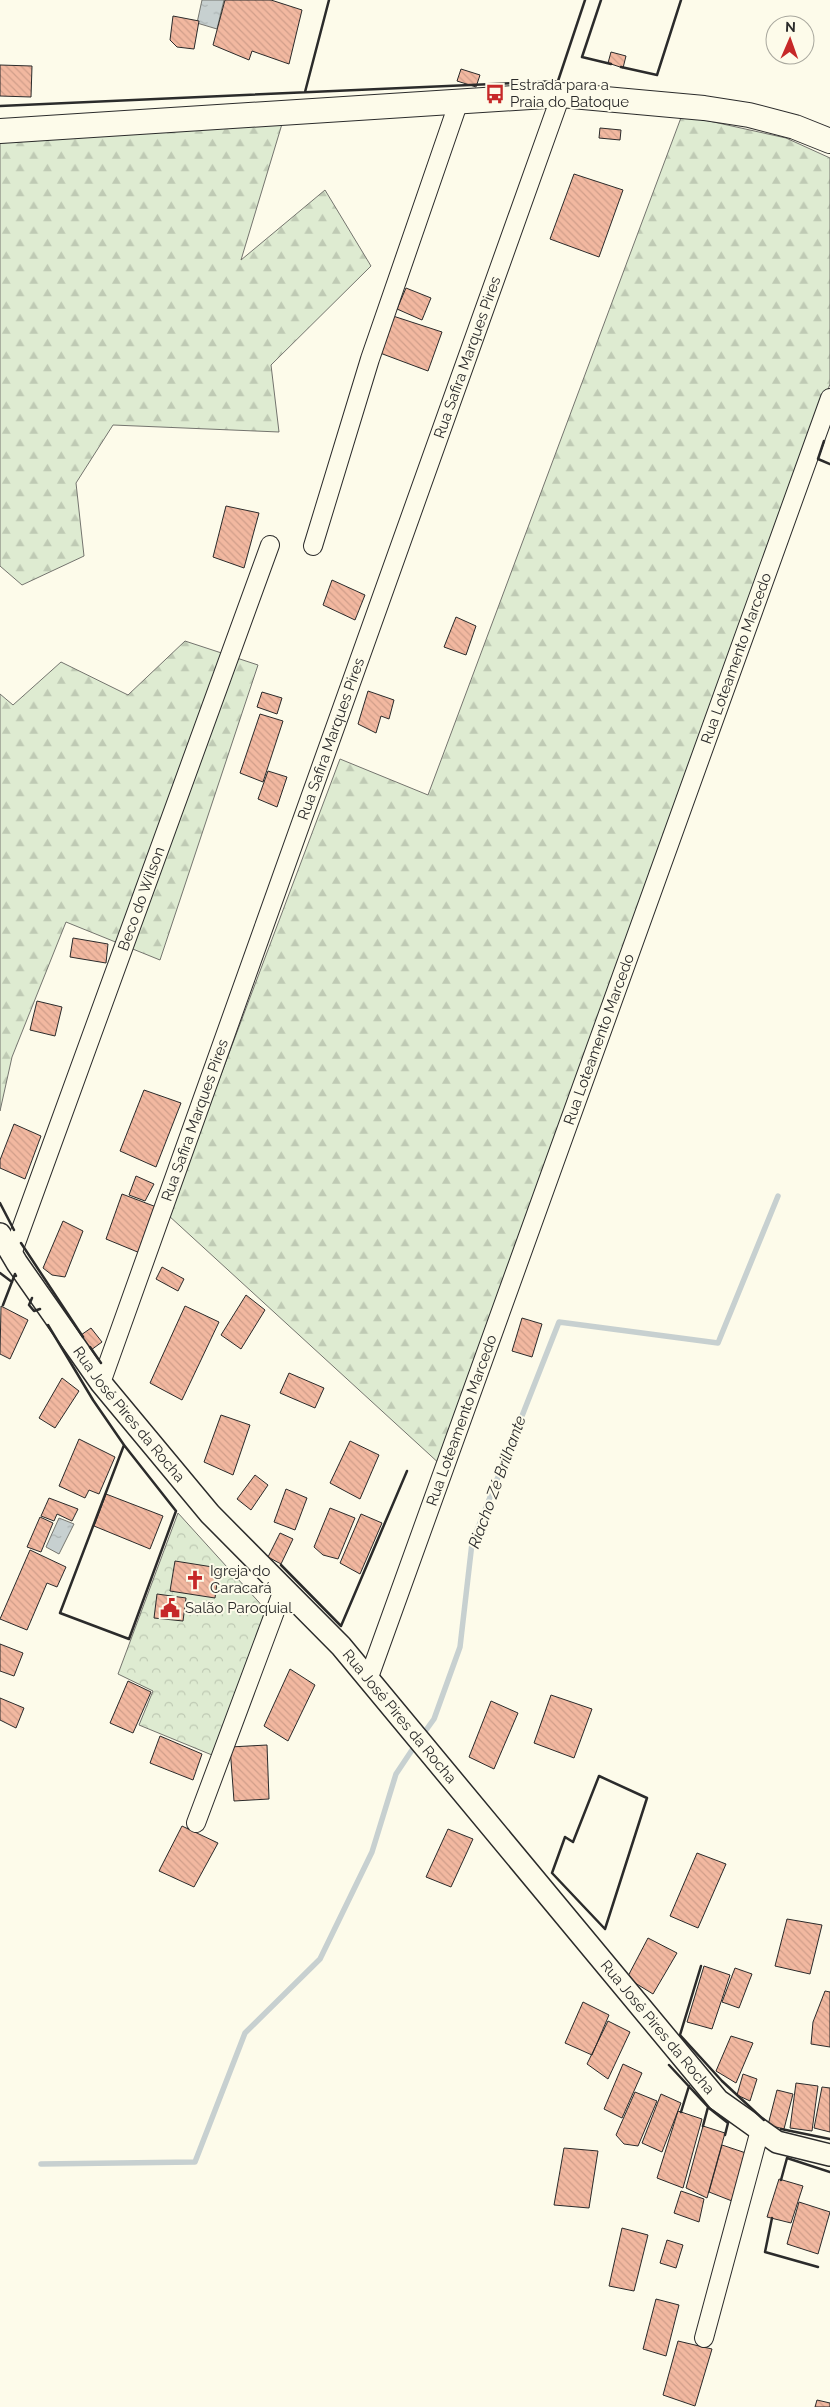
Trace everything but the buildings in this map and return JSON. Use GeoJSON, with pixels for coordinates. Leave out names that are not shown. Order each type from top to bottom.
{"type":"FeatureCollection","features":[{"type":"Feature","properties":{"kind":"main road"},"geometry":{"type":"LineString","coordinates":[[0,131],[561,95],[689,106],[749,115],[795,127],[830,141]]}},
{"type":"Feature","properties":{"kind":"street","name":"Rua Safira Marques Pires"},"geometry":{"type":"LineString","coordinates":[[101,1383],[561,95]]}},
{"type":"Feature","properties":{"kind":"street"},"geometry":{"type":"LineString","coordinates":[[313,546],[370,359],[459,102]]}},
{"type":"Feature","properties":{"kind":"street","name":"Rua Loteamento Marcedo"},"geometry":{"type":"LineString","coordinates":[[368,1680],[830,398]]}},
{"type":"Feature","properties":{"kind":"street","name":"Beco do Wilson"},"geometry":{"type":"LineString","coordinates":[[12,1254],[270,545]]}},
{"type":"Feature","properties":{"kind":"street","name":"Rua José Pires da Rocha"},"geometry":{"type":"LineString","coordinates":[[0,1234],[101,1383],[210,1514],[341,1646],[718,2100],[777,2142],[830,2155]]}},
{"type":"Feature","properties":{"kind":"street"},"geometry":{"type":"LineString","coordinates":[[196,1823],[284,1590]]}},
{"type":"Feature","properties":{"kind":"street"},"geometry":{"type":"LineString","coordinates":[[704,2338],[760,2130]]}},
{"type":"Feature","properties":{"kind":"green space"},"geometry":{"type":"Polygon","coordinates":[[[682,115],[786,138],[830,158],[830,384],[442,1466],[168,1215],[340,759],[428,795],[682,115]]]}},
{"type":"Feature","properties":{"kind":"green space"},"geometry":{"type":"Polygon","coordinates":[[[282,124],[241,260],[325,190],[371,266],[271,365],[279,432],[113,425],[76,483],[84,556],[22,585],[0,566],[0,143],[282,124]]]}},
{"type":"Feature","properties":{"kind":"green space"},"geometry":{"type":"Polygon","coordinates":[[[185,641],[258,665],[160,960],[66,922],[12,1057],[0,1111],[0,694],[13,705],[61,662],[128,695],[185,641]]]}},
{"type":"Feature","properties":{"kind":"green space"},"geometry":{"type":"Polygon","coordinates":[[[178,1513],[266,1610],[212,1755],[139,1725],[153,1691],[118,1674],[178,1513]]]}},
{"type":"Feature","properties":{"kind":"water"},"geometry":{"type":"Polygon","coordinates":[[[202,0],[224,0],[217,29],[197,23],[202,0]]]}},
{"type":"Feature","properties":{"kind":"water"},"geometry":{"type":"Polygon","coordinates":[[[59,1518],[74,1524],[59,1554],[46,1547],[59,1518]]]}},
{"type":"Feature","properties":{"kind":"waterway","name":"Riacho Zé Brilhante"},"geometry":{"type":"LineString","coordinates":[[421,1737],[434,1719],[460,1647],[472,1543],[559,1322],[718,1343],[778,1196]]}},
{"type":"Feature","properties":{"kind":"waterway","name":"Riacho Zé Brilhante"},"geometry":{"type":"LineString","coordinates":[[41,2164],[195,2162],[245,2033],[320,1959],[372,1852],[396,1774],[416,1744]]}},
{"type":"Feature","properties":{"kind":"wall"},"geometry":{"type":"LineString","coordinates":[[305,92],[329,0]]}},
{"type":"Feature","properties":{"kind":"wall"},"geometry":{"type":"LineString","coordinates":[[0,106],[558,81],[585,0]]}},
{"type":"Feature","properties":{"kind":"wall"},"geometry":{"type":"LineString","coordinates":[[601,0],[582,57],[611,64]]}},
{"type":"Feature","properties":{"kind":"wall"},"geometry":{"type":"LineString","coordinates":[[621,67],[657,75],[681,0]]}},
{"type":"Feature","properties":{"kind":"wall"},"geometry":{"type":"LineString","coordinates":[[824,441],[818,459],[830,464]]}},
{"type":"Feature","properties":{"kind":"wall"},"geometry":{"type":"LineString","coordinates":[[0,1203],[14,1230]]}},
{"type":"Feature","properties":{"kind":"wall"},"geometry":{"type":"LineString","coordinates":[[21,1243],[83,1337]]}},
{"type":"Feature","properties":{"kind":"wall"},"geometry":{"type":"LineString","coordinates":[[0,1273],[12,1282]]}},
{"type":"Feature","properties":{"kind":"wall"},"geometry":{"type":"LineString","coordinates":[[3,1305],[15,1274],[16,1276]]}},
{"type":"Feature","properties":{"kind":"wall"},"geometry":{"type":"LineString","coordinates":[[32,1298],[29,1305],[34,1311],[40,1309]]}},
{"type":"Feature","properties":{"kind":"wall"},"geometry":{"type":"LineString","coordinates":[[48,1325],[93,1400],[124,1445]]}},
{"type":"Feature","properties":{"kind":"wall"},"geometry":{"type":"LineString","coordinates":[[90,1347],[101,1363]]}},
{"type":"Feature","properties":{"kind":"wall"},"geometry":{"type":"LineString","coordinates":[[124,1445],[176,1511],[129,1639],[60,1613],[124,1445]]}},
{"type":"Feature","properties":{"kind":"wall"},"geometry":{"type":"LineString","coordinates":[[281,1565],[341,1626],[407,1471]]}},
{"type":"Feature","properties":{"kind":"wall"},"geometry":{"type":"LineString","coordinates":[[599,1776],[647,1798],[605,1929],[552,1873],[565,1837],[573,1842],[599,1776]]}},
{"type":"Feature","properties":{"kind":"wall"},"geometry":{"type":"LineString","coordinates":[[701,1966],[680,2035],[722,2081],[764,2120]]}},
{"type":"Feature","properties":{"kind":"wall"},"geometry":{"type":"LineString","coordinates":[[669,2065],[709,2108],[728,2123],[725,2135]]}},
{"type":"Feature","properties":{"kind":"wall"},"geometry":{"type":"LineString","coordinates":[[681,2112],[689,2086]]}},
{"type":"Feature","properties":{"kind":"wall"},"geometry":{"type":"LineString","coordinates":[[703,2126],[708,2107]]}},
{"type":"Feature","properties":{"kind":"wall"},"geometry":{"type":"LineString","coordinates":[[781,2129],[830,2139]]}},
{"type":"Feature","properties":{"kind":"wall"},"geometry":{"type":"LineString","coordinates":[[781,2180],[787,2158],[830,2172]]}},
{"type":"Feature","properties":{"kind":"wall"},"geometry":{"type":"LineString","coordinates":[[772,2218],[765,2252],[818,2267]]}},
{"type":"Feature","properties":{"kind":"place","name":"Estrada para a Praia do Batoque"},"geometry":{"type":"Point","coordinates":[495,94]}},
{"type":"Feature","properties":{"kind":"place","name":"Igreja do Caracará"},"geometry":{"type":"Point","coordinates":[195,1580]}},
{"type":"Feature","properties":{"kind":"place","name":"Salão Paroquial"},"geometry":{"type":"Point","coordinates":[170,1608]}}]}
